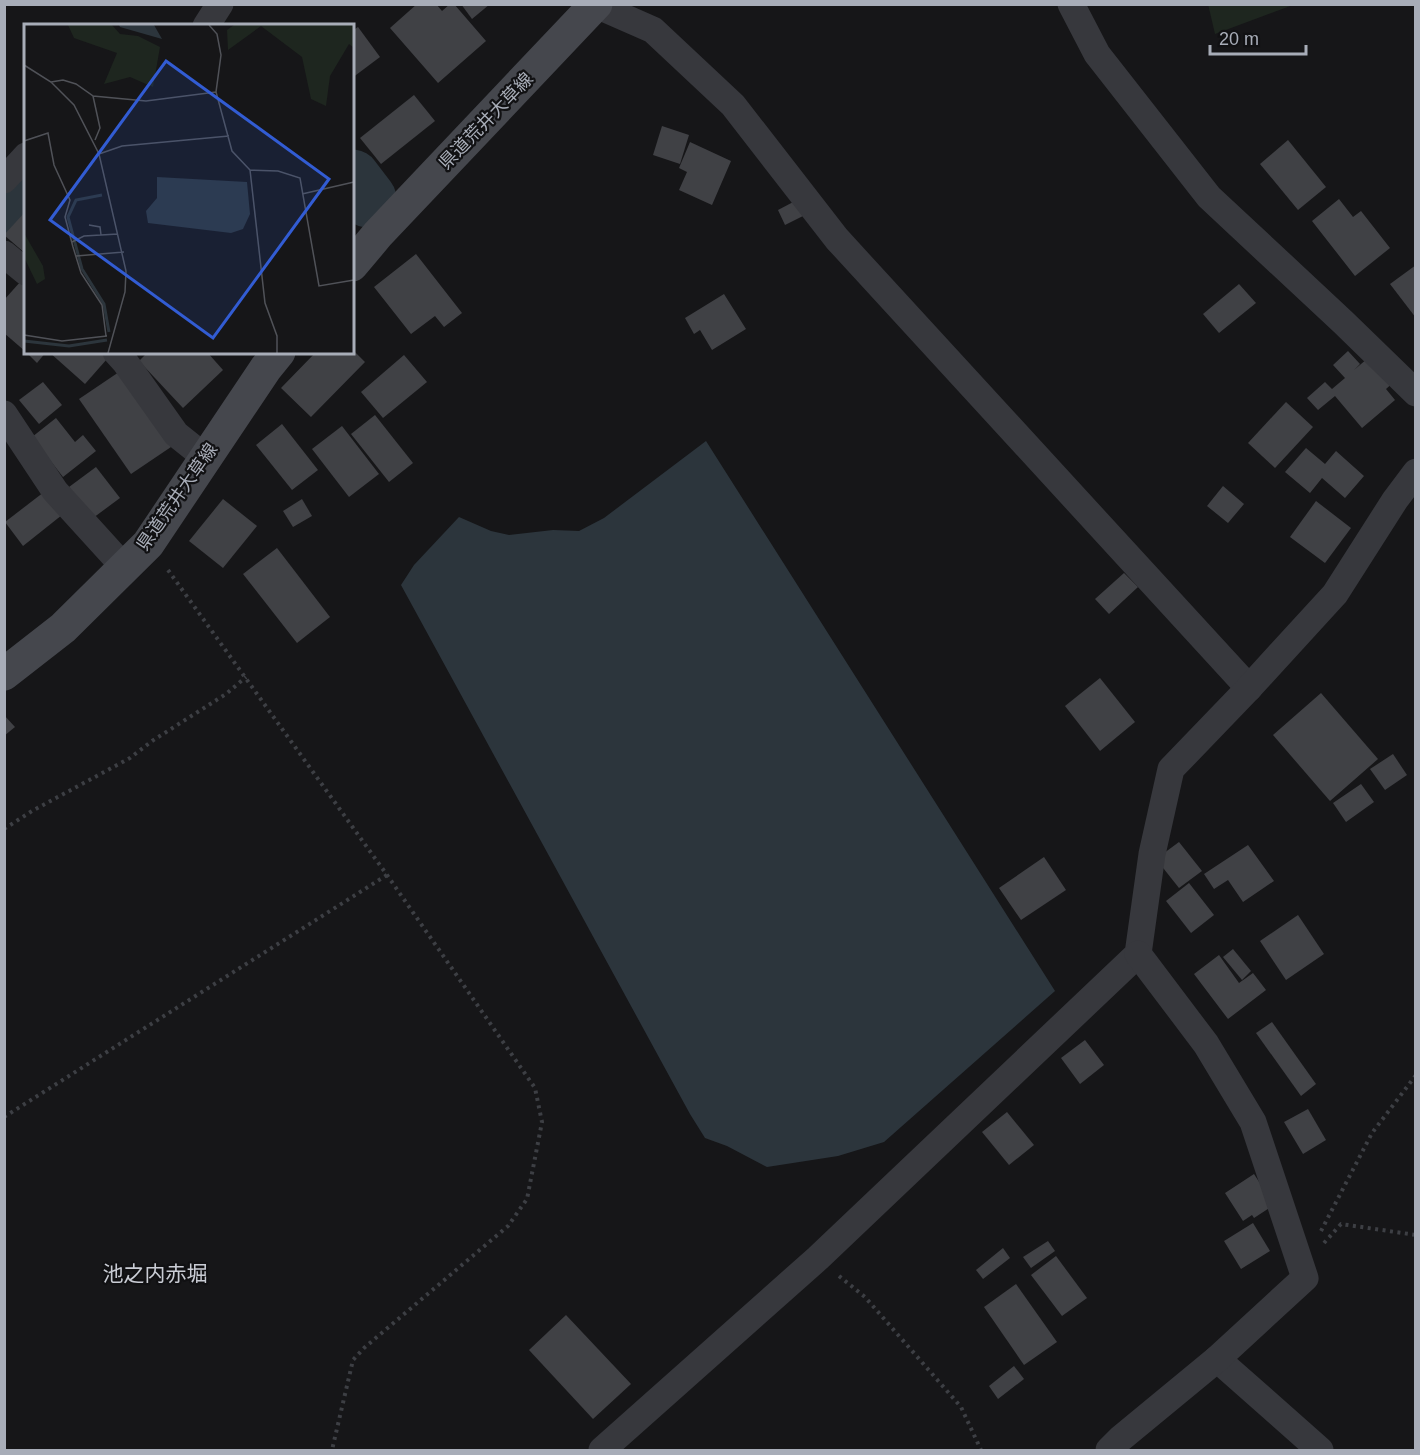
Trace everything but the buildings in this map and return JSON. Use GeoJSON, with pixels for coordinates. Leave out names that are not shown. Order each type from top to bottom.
{"type":"FeatureCollection","features":[{"type":"Feature","properties":{"kind":"main road","name":"県道荒井大草線"},"geometry":{"type":"LineString","coordinates":[[354,263],[378,234],[596,5]]}},
{"type":"Feature","properties":{"kind":"main road","name":"県道荒井大草線"},"geometry":{"type":"LineString","coordinates":[[4,674],[63,628],[148,544],[277,354]]}},
{"type":"Feature","properties":{"kind":"street"},"geometry":{"type":"LineString","coordinates":[[207,24],[220,4]]}},
{"type":"Feature","properties":{"kind":"street"},"geometry":{"type":"LineString","coordinates":[[1071,4],[1097,54],[1209,197],[1416,393]]}},
{"type":"Feature","properties":{"kind":"street"},"geometry":{"type":"LineString","coordinates":[[596,5],[653,30],[733,105],[837,239],[1249,688]]}},
{"type":"Feature","properties":{"kind":"street"},"geometry":{"type":"LineString","coordinates":[[4,180],[24,158]]}},
{"type":"Feature","properties":{"kind":"street"},"geometry":{"type":"LineString","coordinates":[[4,255],[24,270]]}},
{"type":"Feature","properties":{"kind":"street"},"geometry":{"type":"LineString","coordinates":[[127,356],[176,434],[206,458]]}},
{"type":"Feature","properties":{"kind":"street"},"geometry":{"type":"LineString","coordinates":[[4,414],[55,491],[125,568]]}},
{"type":"Feature","properties":{"kind":"street"},"geometry":{"type":"LineString","coordinates":[[602,1450],[818,1258],[1138,954],[1152,854],[1171,768],[1249,688],[1335,594],[1395,500],[1416,472]]}},
{"type":"Feature","properties":{"kind":"street"},"geometry":{"type":"LineString","coordinates":[[1109,1450],[1217,1359],[1305,1278],[1253,1122],[1206,1044],[1138,954]]}},
{"type":"Feature","properties":{"kind":"street"},"geometry":{"type":"LineString","coordinates":[[1217,1359],[1320,1450]]}},
{"type":"Feature","properties":{"kind":"path"},"geometry":{"type":"LineString","coordinates":[[148,544],[387,875],[535,1088],[542,1122],[527,1199],[508,1226],[364,1348],[353,1360],[332,1450]]}},
{"type":"Feature","properties":{"kind":"path"},"geometry":{"type":"LineString","coordinates":[[4,829],[32,811],[130,758],[152,741],[226,694],[246,677]]}},
{"type":"Feature","properties":{"kind":"path"},"geometry":{"type":"LineString","coordinates":[[4,1117],[387,875]]}},
{"type":"Feature","properties":{"kind":"path"},"geometry":{"type":"LineString","coordinates":[[1302,1268],[1372,1133],[1416,1076]]}},
{"type":"Feature","properties":{"kind":"path"},"geometry":{"type":"LineString","coordinates":[[1302,1268],[1341,1224],[1416,1235]]}},
{"type":"Feature","properties":{"kind":"path"},"geometry":{"type":"LineString","coordinates":[[818,1258],[865,1297],[961,1407],[981,1450]]}},
{"type":"Feature","properties":{"kind":"shaded area"},"geometry":{"type":"Polygon","coordinates":[[[1208,4],[1293,4],[1293,5],[1215,34],[1208,4]]]}},
{"type":"Feature","properties":{"kind":"shaded area"},"geometry":{"type":"Polygon","coordinates":[[[706,441],[1055,991],[884,1142],[838,1156],[767,1167],[727,1146],[705,1138],[401,585],[414,565],[459,517],[491,531],[509,535],[553,530],[579,531],[604,518],[706,441]]]}},
{"type":"Feature","properties":{"kind":"waterway"},"geometry":{"type":"LineString","coordinates":[[354,181],[368,199]]}},
{"type":"Feature","properties":{"kind":"waterway"},"geometry":{"type":"LineString","coordinates":[[4,206],[24,189]]}},
{"type":"Feature","properties":{"kind":"district","name":"池之内赤堀"},"geometry":{"type":"Point","coordinates":[155,1273]}}]}
